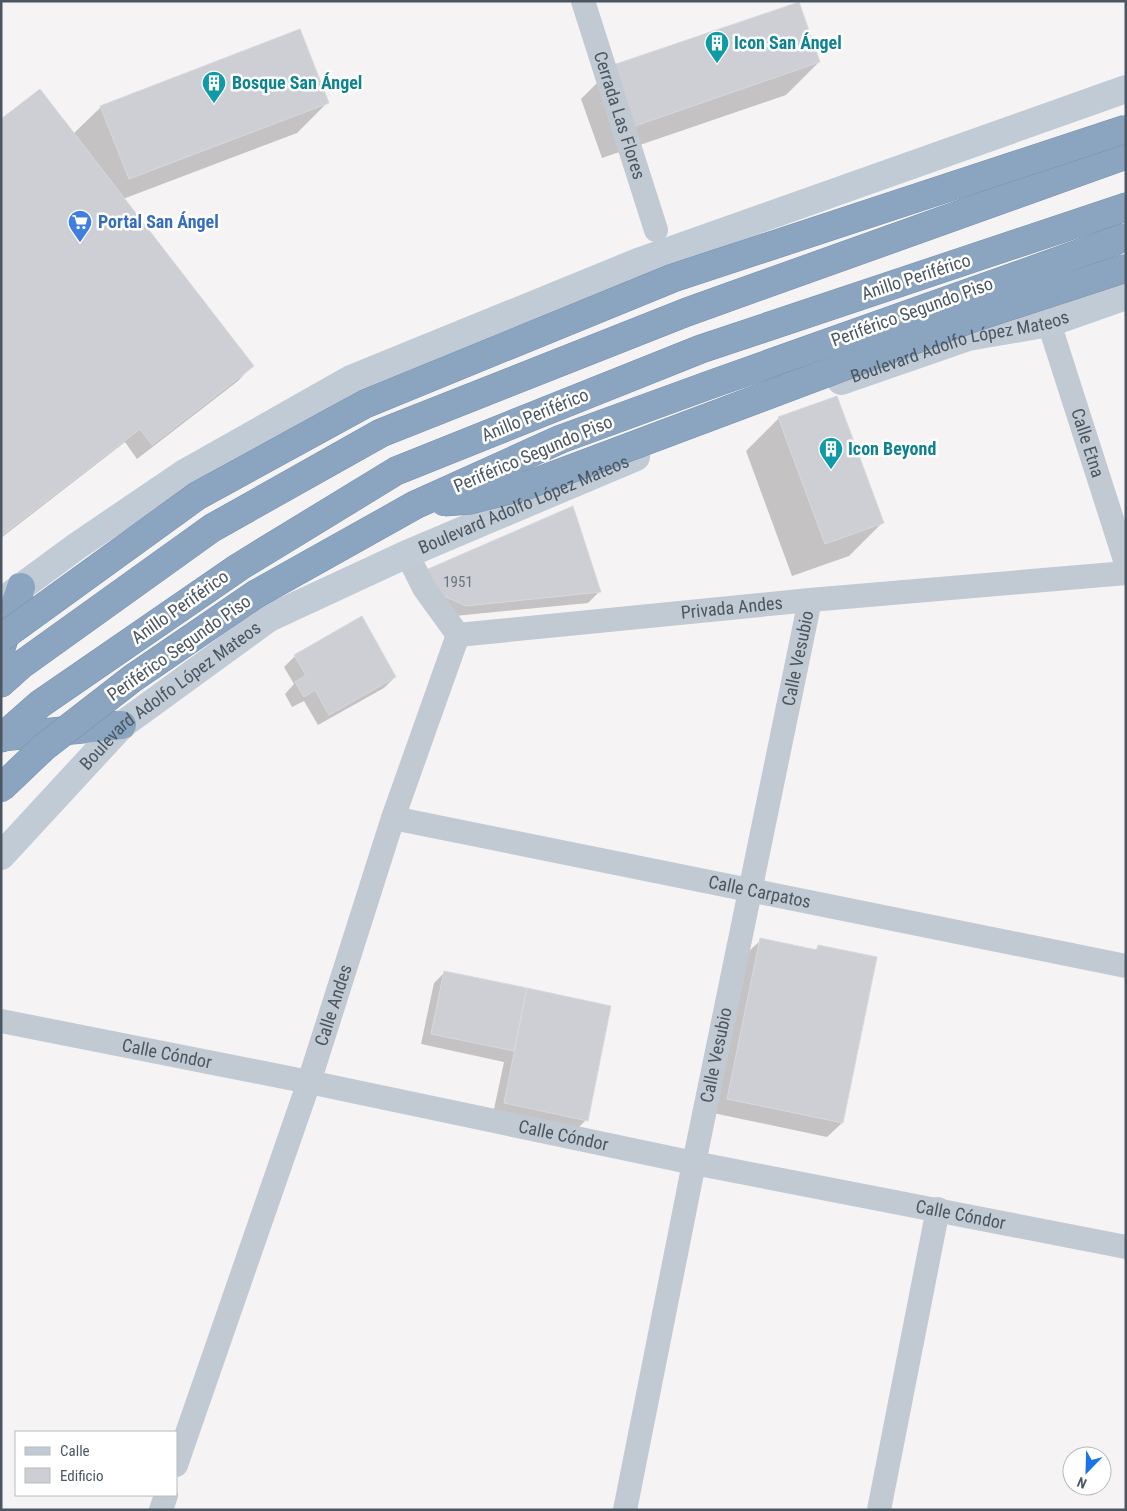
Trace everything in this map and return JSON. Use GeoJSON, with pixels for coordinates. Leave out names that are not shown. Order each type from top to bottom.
{"type":"FeatureCollection","features":[{"type":"Feature","properties":{"kind":"highway"},"geometry":{"type":"LineString","coordinates":[[1,638],[197,496],[365,404],[674,278],[1126,129]]}},
{"type":"Feature","properties":{"kind":"highway"},"geometry":{"type":"LineString","coordinates":[[1,683],[21,665],[212,528],[381,433],[687,312],[1126,155]]}},
{"type":"Feature","properties":{"kind":"highway","name":"Anillo Periférico"},"geometry":{"type":"LineString","coordinates":[[2,738],[40,704],[239,567],[396,471],[701,349],[1126,207]]}},
{"type":"Feature","properties":{"kind":"highway","name":"Periférico Segundo Piso"},"geometry":{"type":"LineString","coordinates":[[1,788],[44,747],[134,678],[256,594],[415,505],[561,440],[749,370],[1126,237]]}},
{"type":"Feature","properties":{"kind":"highway"},"geometry":{"type":"LineString","coordinates":[[968,337],[1034,238]]}},
{"type":"Feature","properties":{"kind":"highway"},"geometry":{"type":"LineString","coordinates":[[415,505],[470,500],[528,485],[973,318],[1126,268]]}},
{"type":"Feature","properties":{"kind":"highway"},"geometry":{"type":"LineString","coordinates":[[1,648],[11,595]]}},
{"type":"Feature","properties":{"kind":"highway"},"geometry":{"type":"LineString","coordinates":[[2,738],[122,725]]}},
{"type":"Feature","properties":{"kind":"main road"},"geometry":{"type":"LineString","coordinates":[[11,595],[78,546],[183,474],[351,379],[638,262],[1126,89]]}},
{"type":"Feature","properties":{"kind":"main road","name":"Boulevard Adolfo López Mateos"},"geometry":{"type":"LineString","coordinates":[[1,856],[122,725],[270,618],[407,554],[694,433],[968,337],[1049,323],[1126,296]]}},
{"type":"Feature","properties":{"kind":"street","name":"Cerrada Las Flores"},"geometry":{"type":"LineString","coordinates":[[583,1],[656,230]]}},
{"type":"Feature","properties":{"kind":"street","name":"Calle Etna"},"geometry":{"type":"LineString","coordinates":[[1049,323],[1126,563]]}},
{"type":"Feature","properties":{"kind":"street"},"geometry":{"type":"LineString","coordinates":[[407,554],[424,588],[458,635]]}},
{"type":"Feature","properties":{"kind":"street","name":"Privada Andes"},"geometry":{"type":"LineString","coordinates":[[458,635],[810,600],[1126,573]]}},
{"type":"Feature","properties":{"kind":"street","name":"Calle Vesubio"},"geometry":{"type":"LineString","coordinates":[[625,1510],[694,1163],[810,600]]}},
{"type":"Feature","properties":{"kind":"street","name":"Calle Andes"},"geometry":{"type":"LineString","coordinates":[[178,1459],[308,1082],[393,818],[458,635]]}},
{"type":"Feature","properties":{"kind":"street","name":"Calle Carpatos"},"geometry":{"type":"LineString","coordinates":[[393,818],[1126,966]]}},
{"type":"Feature","properties":{"kind":"street","name":"Calle Cóndor"},"geometry":{"type":"LineString","coordinates":[[1,1021],[308,1082],[694,1163],[1126,1247]]}},
{"type":"Feature","properties":{"kind":"street"},"geometry":{"type":"LineString","coordinates":[[879,1510],[938,1209]]}},
{"type":"Feature","properties":{"kind":"street"},"geometry":{"type":"LineString","coordinates":[[161,1510],[166,1496]]}},
{"type":"Feature","properties":{"kind":"building","name":"Icon San Ángel"},"geometry":{"type":"Polygon","coordinates":[[[799,2],[820,62],[635,126],[613,65],[799,2]]]}},
{"type":"Feature","properties":{"kind":"building","name":"Bosque San Ángel"},"geometry":{"type":"Polygon","coordinates":[[[300,29],[329,103],[129,179],[100,106],[300,29]]]}},
{"type":"Feature","properties":{"kind":"building","name":"Portal San Ángel"},"geometry":{"type":"Polygon","coordinates":[[[40,89],[254,366],[152,445],[140,429],[1,536],[1,119],[40,89]]]}},
{"type":"Feature","properties":{"kind":"building","name":"Icon Beyond"},"geometry":{"type":"Polygon","coordinates":[[[837,396],[884,523],[825,544],[778,417],[837,396]]]}},
{"type":"Feature","properties":{"kind":"building"},"geometry":{"type":"Polygon","coordinates":[[[573,506],[601,592],[466,606],[432,591],[426,574],[428,569],[573,506]]]}},
{"type":"Feature","properties":{"kind":"building"},"geometry":{"type":"Polygon","coordinates":[[[362,616],[396,677],[329,715],[315,690],[304,697],[295,682],[306,675],[294,655],[362,616]]]}},
{"type":"Feature","properties":{"kind":"building"},"geometry":{"type":"Polygon","coordinates":[[[760,938],[817,950],[818,945],[877,957],[843,1123],[727,1099],[760,938]]]}},
{"type":"Feature","properties":{"kind":"building"},"geometry":{"type":"Polygon","coordinates":[[[444,971],[527,988],[514,1051],[431,1034],[444,971]]]}},
{"type":"Feature","properties":{"kind":"building"},"geometry":{"type":"Polygon","coordinates":[[[527,988],[611,1006],[588,1121],[504,1103],[527,988]]]}},
{"type":"Feature","properties":{"kind":"place","name":"Icon San Ángel"},"geometry":{"type":"Point","coordinates":[717,64]}},
{"type":"Feature","properties":{"kind":"place","name":"Bosque San Ángel"},"geometry":{"type":"Point","coordinates":[214,104]}},
{"type":"Feature","properties":{"kind":"place","name":"Portal San Ángel"},"geometry":{"type":"Point","coordinates":[80,243]}},
{"type":"Feature","properties":{"kind":"place","name":"Icon Beyond"},"geometry":{"type":"Point","coordinates":[831,470]}}]}
